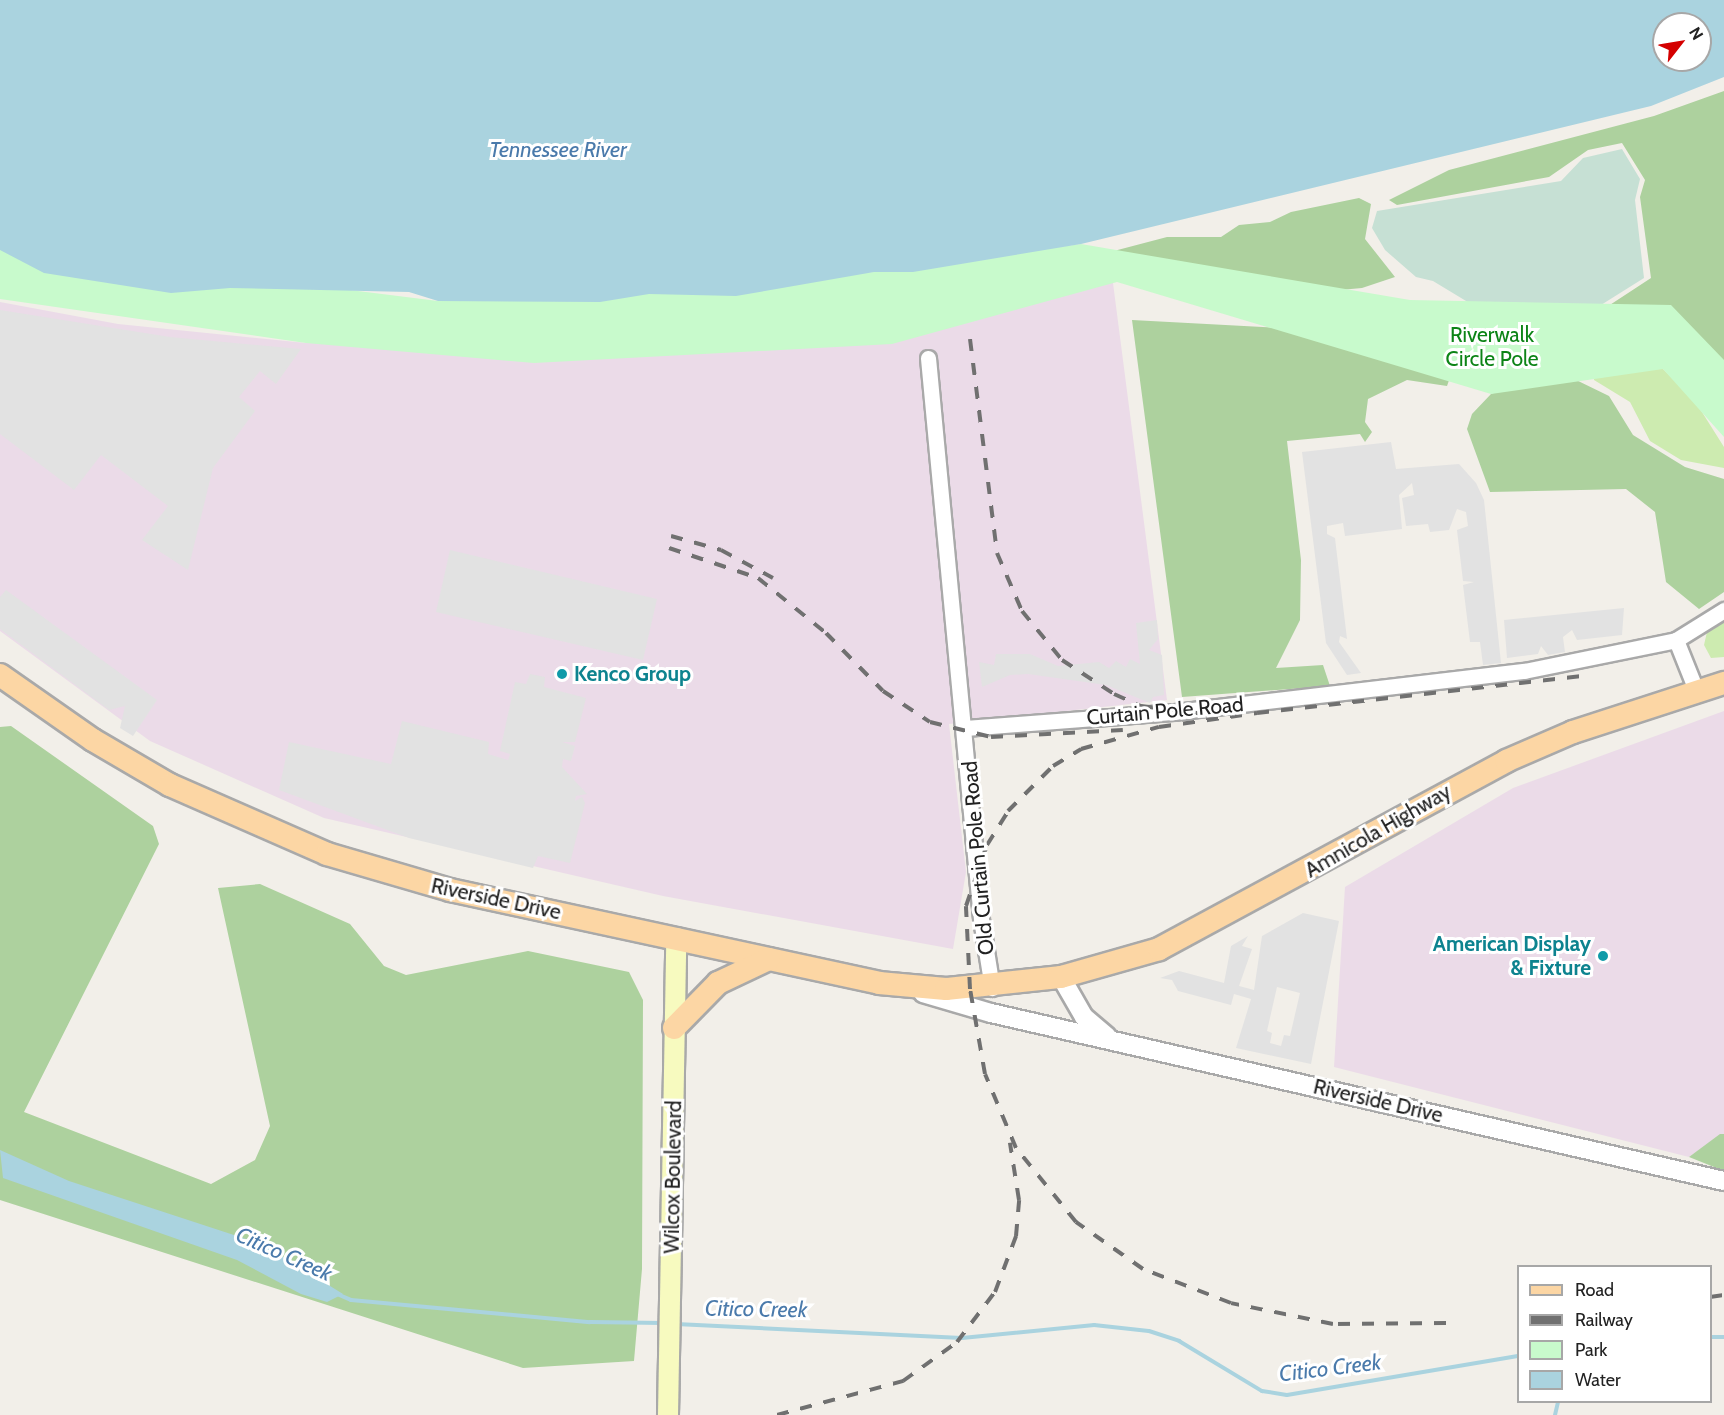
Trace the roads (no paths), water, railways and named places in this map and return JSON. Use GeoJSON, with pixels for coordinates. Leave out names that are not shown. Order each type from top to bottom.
{"type":"FeatureCollection","features":[{"type":"Feature","properties":{"kind":"main road","name":"Riverside Drive"},"geometry":{"type":"LineString","coordinates":[[0,675],[130,764],[286,839],[409,879],[898,986],[992,988],[1035,981]]}},
{"type":"Feature","properties":{"kind":"main road","name":"Amnicola Highway"},"geometry":{"type":"LineString","coordinates":[[1035,981],[1061,977],[1181,939],[1506,761],[1696,690],[1724,683]]}},
{"type":"Feature","properties":{"kind":"main road","name":"Wilcox Boulevard"},"geometry":{"type":"LineString","coordinates":[[668,1415],[676,938]]}},
{"type":"Feature","properties":{"kind":"main road"},"geometry":{"type":"LineString","coordinates":[[674,1028],[717,983],[769,959]]}},
{"type":"Feature","properties":{"kind":"street"},"geometry":{"type":"LineString","coordinates":[[927,358],[966,728]]}},
{"type":"Feature","properties":{"kind":"street"},"geometry":{"type":"LineString","coordinates":[[1696,690],[1676,640],[1724,610]]}},
{"type":"Feature","properties":{"kind":"street","name":"Curtain Pole Road"},"geometry":{"type":"LineString","coordinates":[[966,728],[1174,712],[1524,671],[1676,640]]}},
{"type":"Feature","properties":{"kind":"street","name":"Old Curtain Pole Road"},"geometry":{"type":"LineString","coordinates":[[966,728],[981,919],[992,988]]}},
{"type":"Feature","properties":{"kind":"street","name":"Riverside Drive"},"geometry":{"type":"LineString","coordinates":[[1061,977],[1084,1017],[1111,1039],[1724,1181]]}},
{"type":"Feature","properties":{"kind":"street"},"geometry":{"type":"LineString","coordinates":[[898,986],[991,1013],[1111,1039]]}},
{"type":"Feature","properties":{"kind":"water","name":"Tennessee River"},"geometry":{"type":"Polygon","coordinates":[[[0,0],[1724,0],[1724,77],[1651,106],[1081,244],[913,272],[874,272],[736,296],[649,294],[600,302],[438,301],[409,292],[230,288],[171,293],[44,273],[0,250],[0,0]]]}},
{"type":"Feature","properties":{"kind":"water"},"geometry":{"type":"Polygon","coordinates":[[[0,1150],[69,1181],[264,1245],[343,1294],[327,1302],[301,1294],[237,1260],[3,1178],[0,1150]]]}},
{"type":"Feature","properties":{"kind":"waterway","name":"Citico Creek"},"geometry":{"type":"LineString","coordinates":[[337,1294],[351,1300],[590,1322],[663,1323]]}},
{"type":"Feature","properties":{"kind":"waterway","name":"Citico Creek"},"geometry":{"type":"LineString","coordinates":[[676,1324],[962,1338],[1094,1325],[1149,1331],[1179,1341],[1262,1391],[1287,1395],[1517,1356]]}},
{"type":"Feature","properties":{"kind":"waterway","name":"Citico Creek"},"geometry":{"type":"LineString","coordinates":[[1712,1337],[1724,1337]]}},
{"type":"Feature","properties":{"kind":"waterway"},"geometry":{"type":"LineString","coordinates":[[1555,1415],[1558,1403]]}},
{"type":"Feature","properties":{"kind":"railway"},"geometry":{"type":"LineString","coordinates":[[970,339],[997,553],[1022,611],[1062,660],[1114,694],[1141,706],[1204,714]]}},
{"type":"Feature","properties":{"kind":"railway"},"geometry":{"type":"LineString","coordinates":[[671,536],[721,550],[773,578]]}},
{"type":"Feature","properties":{"kind":"railway"},"geometry":{"type":"LineString","coordinates":[[669,548],[758,578],[826,633],[883,691],[930,722],[991,737],[1123,730]]}},
{"type":"Feature","properties":{"kind":"railway"},"geometry":{"type":"LineString","coordinates":[[1446,1323],[1333,1324],[1231,1303],[1143,1269],[1076,1222],[1016,1148],[985,1074],[970,989],[966,906],[987,845],[1008,811],[1053,766],[1081,749],[1159,727],[1257,713],[1582,676]]}},
{"type":"Feature","properties":{"kind":"railway"},"geometry":{"type":"LineString","coordinates":[[777,1415],[903,1381],[957,1342],[995,1292],[1016,1236],[1019,1200],[1010,1143]]}},
{"type":"Feature","properties":{"kind":"railway"},"geometry":{"type":"LineString","coordinates":[[1712,1297],[1724,1295]]}},
{"type":"Feature","properties":{"kind":"place","name":"Kenco Group"},"geometry":{"type":"Point","coordinates":[562,674]}},
{"type":"Feature","properties":{"kind":"place","name":"American Display & Fixture"},"geometry":{"type":"Point","coordinates":[1603,956]}},
{"type":"Feature","properties":{"kind":"park label","name":"Riverwalk Circle Pole"},"geometry":{"type":"Point","coordinates":[1492,347]}}]}
